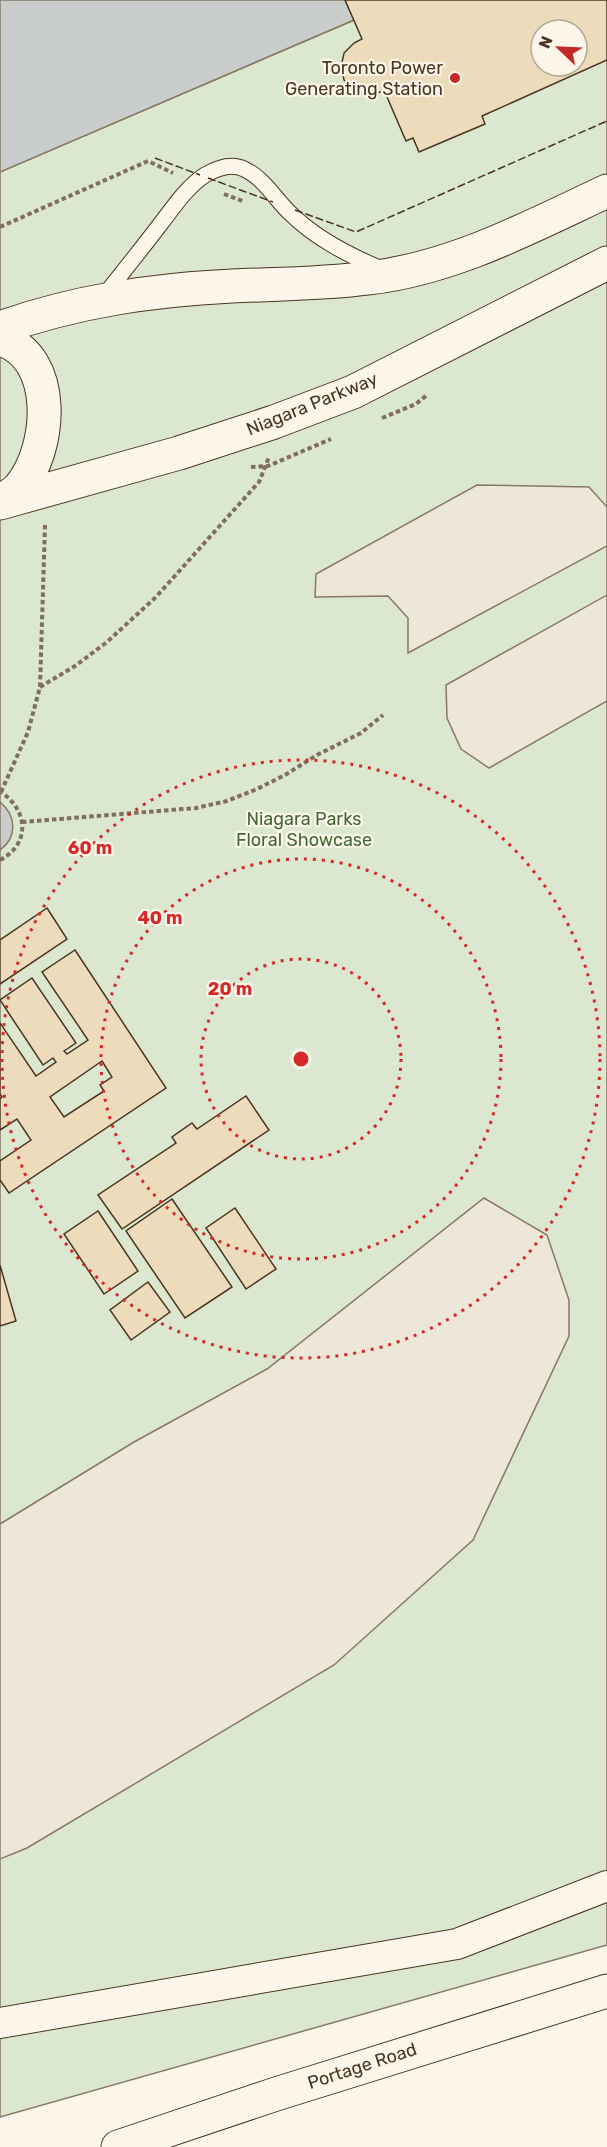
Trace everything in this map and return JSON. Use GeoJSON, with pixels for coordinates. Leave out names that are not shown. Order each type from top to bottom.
{"type":"FeatureCollection","features":[{"type":"Feature","properties":{"kind":"main road"},"geometry":{"type":"LineString","coordinates":[[0,328],[78,304],[101,300],[180,290],[319,283],[395,274],[460,258],[607,191]]}},
{"type":"Feature","properties":{"kind":"main road","name":"Niagara Parkway"},"geometry":{"type":"LineString","coordinates":[[0,502],[178,453],[274,422],[352,392],[607,263]]}},
{"type":"Feature","properties":{"kind":"main road"},"geometry":{"type":"LineString","coordinates":[[0,339],[13,344],[26,355],[38,373],[43,392],[43,426],[31,469],[19,489],[0,502]]}},
{"type":"Feature","properties":{"kind":"main road","name":"Portage Road"},"geometry":{"type":"LineString","coordinates":[[124,2146],[298,2086],[607,1991]]}},
{"type":"Feature","properties":{"kind":"street"},"geometry":{"type":"LineString","coordinates":[[0,2023],[458,1944],[607,1886]]}},
{"type":"Feature","properties":{"kind":"lane"},"geometry":{"type":"LineString","coordinates":[[101,300],[184,194],[205,175],[220,168],[232,166],[244,168],[270,190],[291,215],[320,237],[358,259],[395,274]]}},
{"type":"Feature","properties":{"kind":"path"},"geometry":{"type":"LineString","coordinates":[[0,227],[148,161],[195,183],[248,202]]}},
{"type":"Feature","properties":{"kind":"path"},"geometry":{"type":"LineString","coordinates":[[40,687],[75,666],[131,621],[156,597],[253,490],[268,466],[274,422]]}},
{"type":"Feature","properties":{"kind":"path"},"geometry":{"type":"LineString","coordinates":[[0,860],[14,850],[22,832],[22,822],[16,805],[0,792],[28,732],[40,687],[46,538],[42,491]]}},
{"type":"Feature","properties":{"kind":"path"},"geometry":{"type":"LineString","coordinates":[[22,822],[196,808],[226,801],[285,776],[317,755],[360,733],[383,715]]}},
{"type":"Feature","properties":{"kind":"green space","name":"Niagara Parks Floral Showcase"},"geometry":{"type":"Polygon","coordinates":[[[607,0],[607,1945],[0,2117],[0,172],[354,20],[607,0]]]}},
{"type":"Feature","properties":{"kind":"shaded area"},"geometry":{"type":"Polygon","coordinates":[[[0,0],[345,0],[354,20],[0,172],[0,0]]]}},
{"type":"Feature","properties":{"kind":"shaded area"},"geometry":{"type":"Polygon","coordinates":[[[477,485],[589,487],[607,507],[607,546],[408,653],[408,618],[388,596],[315,597],[316,574],[477,485]]]}},
{"type":"Feature","properties":{"kind":"shaded area"},"geometry":{"type":"Polygon","coordinates":[[[607,595],[607,701],[489,768],[461,749],[447,718],[446,685],[607,595]]]}},
{"type":"Feature","properties":{"kind":"shaded area"},"geometry":{"type":"Polygon","coordinates":[[[0,802],[9,813],[13,826],[10,839],[0,850],[0,802]]]}},
{"type":"Feature","properties":{"kind":"shaded area"},"geometry":{"type":"Polygon","coordinates":[[[484,1198],[547,1235],[569,1300],[569,1336],[473,1540],[334,1665],[27,1848],[0,1859],[0,1524],[134,1442],[267,1369],[484,1198]]]}},
{"type":"Feature","properties":{"kind":"building","name":"Toronto Power Generating Station"},"geometry":{"type":"Polygon","coordinates":[[[345,0],[607,0],[607,60],[589,68],[589,18],[529,18],[529,78],[567,78],[482,116],[485,124],[419,152],[413,138],[406,141],[384,90],[376,94],[362,94],[353,90],[344,80],[341,67],[344,53],[362,39],[345,0]]]}},
{"type":"Feature","properties":{"kind":"building"},"geometry":{"type":"Polygon","coordinates":[[[47,908],[67,939],[0,984],[0,940],[47,908]]]}},
{"type":"Feature","properties":{"kind":"building"},"geometry":{"type":"Polygon","coordinates":[[[75,950],[166,1088],[9,1193],[0,1180],[0,1161],[31,1140],[17,1119],[0,1130],[0,1099],[2,1097],[0,1094],[0,1023],[36,1076],[56,1062],[53,1058],[43,1065],[0,1000],[32,978],[76,1043],[64,1051],[67,1054],[88,1040],[42,972],[75,950]],[[102,1061],[50,1097],[64,1117],[104,1091],[100,1085],[112,1077],[102,1061]]]}},
{"type":"Feature","properties":{"kind":"building"},"geometry":{"type":"Polygon","coordinates":[[[246,1096],[269,1130],[122,1229],[98,1195],[176,1143],[172,1137],[192,1123],[197,1129],[246,1096]]]}},
{"type":"Feature","properties":{"kind":"building"},"geometry":{"type":"Polygon","coordinates":[[[172,1199],[232,1287],[185,1318],[126,1231],[172,1199]]]}},
{"type":"Feature","properties":{"kind":"building"},"geometry":{"type":"Polygon","coordinates":[[[235,1208],[276,1269],[246,1289],[206,1228],[235,1208]]]}},
{"type":"Feature","properties":{"kind":"building"},"geometry":{"type":"Polygon","coordinates":[[[98,1211],[138,1271],[104,1294],[64,1234],[98,1211]]]}},
{"type":"Feature","properties":{"kind":"building"},"geometry":{"type":"Polygon","coordinates":[[[0,1265],[16,1321],[0,1326],[0,1265]]]}},
{"type":"Feature","properties":{"kind":"building"},"geometry":{"type":"Polygon","coordinates":[[[148,1282],[170,1312],[131,1340],[110,1310],[148,1282]]]}},
{"type":"Feature","properties":{"kind":"fence"},"geometry":{"type":"LineString","coordinates":[[295,210],[356,232],[607,121]]}},
{"type":"Feature","properties":{"kind":"fence"},"geometry":{"type":"LineString","coordinates":[[155,158],[200,175]]}},
{"type":"Feature","properties":{"kind":"fence"},"geometry":{"type":"LineString","coordinates":[[208,178],[273,202]]}},
{"type":"Feature","properties":{"kind":"place","name":"Toronto Power Generating Station"},"geometry":{"type":"Point","coordinates":[455,78]}}]}
